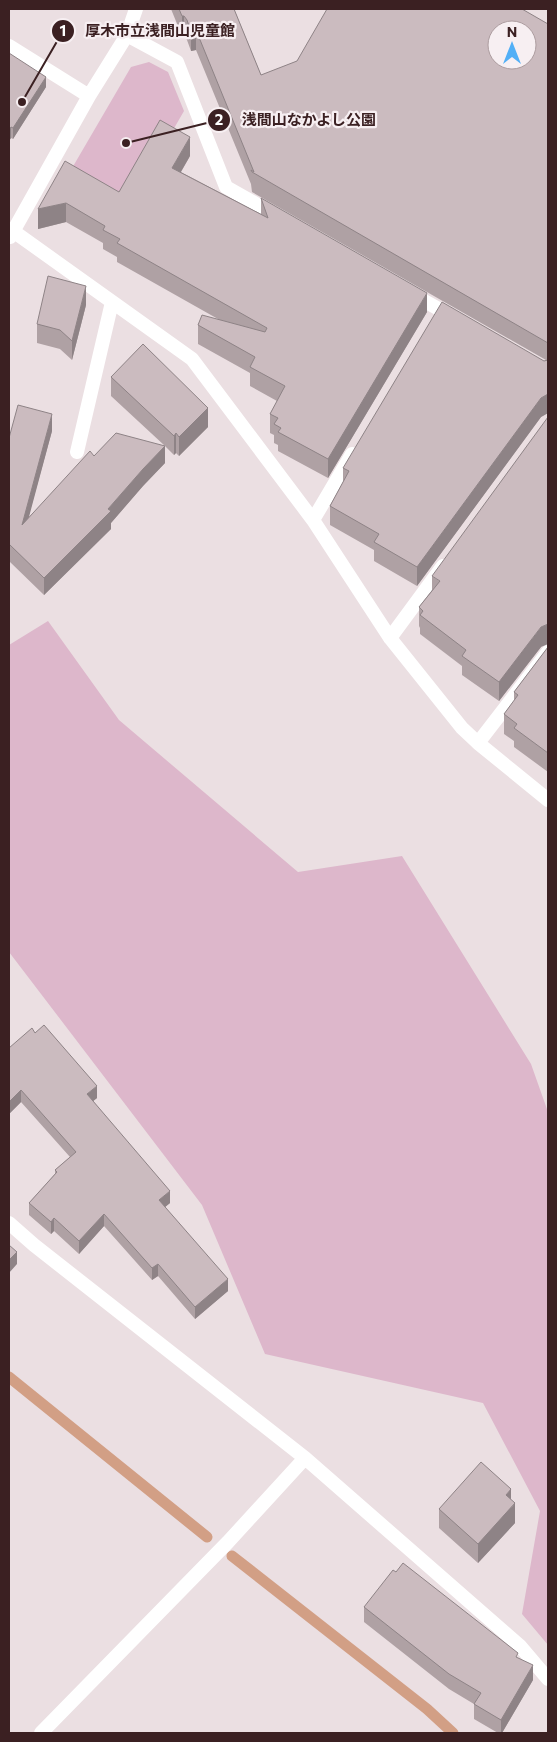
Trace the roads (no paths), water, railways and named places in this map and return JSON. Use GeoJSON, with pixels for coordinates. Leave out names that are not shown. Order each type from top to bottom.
{"type":"FeatureCollection","features":[{"type":"Feature","properties":{"kind":"street"},"geometry":{"type":"LineString","coordinates":[[136,9],[127,36],[89,96],[11,235],[112,302],[192,359],[313,520],[390,638],[462,728],[548,800]]}},
{"type":"Feature","properties":{"kind":"street"},"geometry":{"type":"LineString","coordinates":[[127,36],[176,62],[226,188],[286,222]]}},
{"type":"Feature","properties":{"kind":"street"},"geometry":{"type":"LineString","coordinates":[[9,46],[89,96]]}},
{"type":"Feature","properties":{"kind":"street"},"geometry":{"type":"LineString","coordinates":[[396,285],[436,313],[464,323]]}},
{"type":"Feature","properties":{"kind":"street"},"geometry":{"type":"LineString","coordinates":[[77,452],[112,302]]}},
{"type":"Feature","properties":{"kind":"street"},"geometry":{"type":"LineString","coordinates":[[313,520],[358,444]]}},
{"type":"Feature","properties":{"kind":"street"},"geometry":{"type":"LineString","coordinates":[[390,638],[448,558]]}},
{"type":"Feature","properties":{"kind":"street"},"geometry":{"type":"LineString","coordinates":[[478,743],[548,652]]}},
{"type":"Feature","properties":{"kind":"street"},"geometry":{"type":"LineString","coordinates":[[9,1223],[50,1258],[305,1458],[520,1646],[548,1679]]}},
{"type":"Feature","properties":{"kind":"street"},"geometry":{"type":"LineString","coordinates":[[41,1733],[228,1542],[305,1458]]}},
{"type":"Feature","properties":{"kind":"waterway"},"geometry":{"type":"LineString","coordinates":[[9,1377],[207,1537]]}},
{"type":"Feature","properties":{"kind":"waterway"},"geometry":{"type":"LineString","coordinates":[[232,1556],[427,1709],[453,1733]]}},
{"type":"Feature","properties":{"kind":"place","name":"厚木市立浅間山児童館"},"geometry":{"type":"Point","coordinates":[22,102]}},
{"type":"Feature","properties":{"kind":"place","name":"浅間山なかよし公園"},"geometry":{"type":"Point","coordinates":[126,143]}}]}
